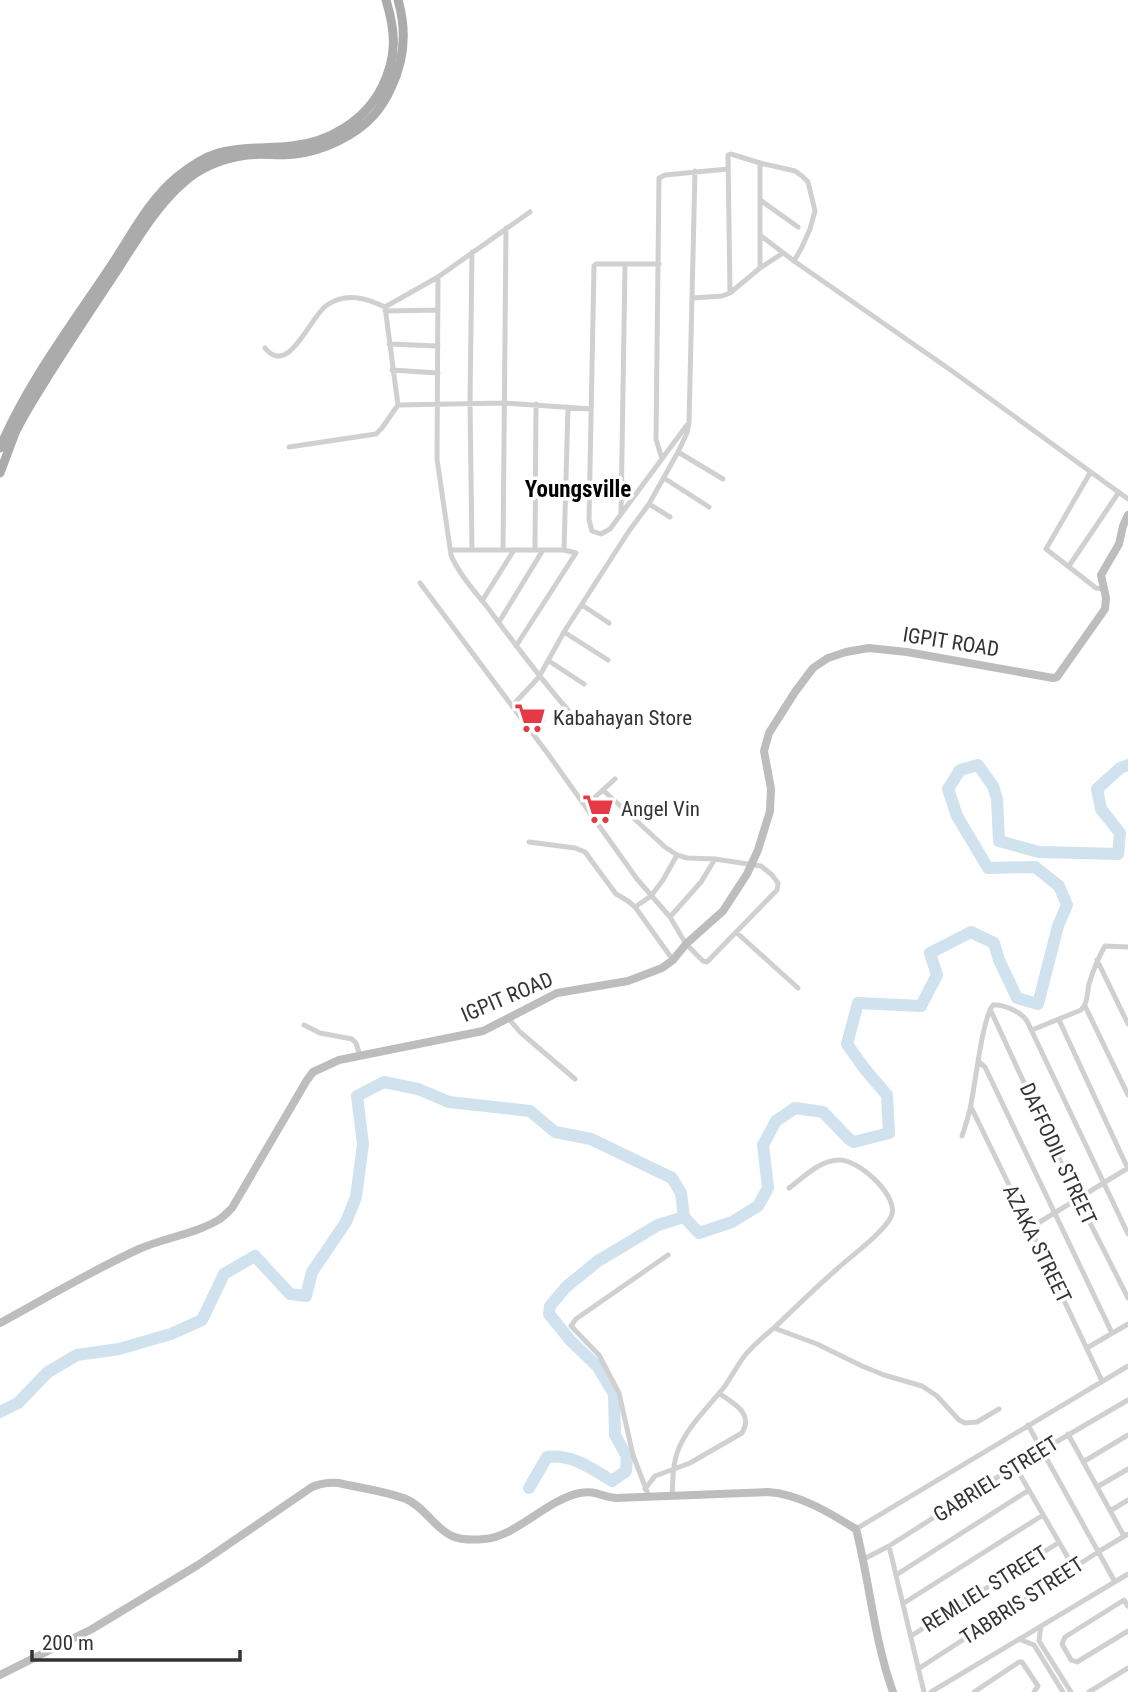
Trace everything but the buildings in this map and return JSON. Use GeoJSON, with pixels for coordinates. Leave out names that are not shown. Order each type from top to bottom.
{"type":"FeatureCollection","features":[{"type":"Feature","properties":{"kind":"main road"},"geometry":{"type":"LineString","coordinates":[[0,447],[21,404],[62,339],[156,197],[178,176],[217,153],[316,141],[349,125],[367,109],[380,92],[393,58],[393,30],[386,0]]}},
{"type":"Feature","properties":{"kind":"main road"},"geometry":{"type":"LineString","coordinates":[[0,473],[26,413],[63,352],[163,203],[183,183],[198,170],[247,155],[295,154],[313,150],[344,138],[375,114],[391,87],[401,60],[404,19],[398,0]]}},
{"type":"Feature","properties":{"kind":"street"},"geometry":{"type":"LineString","coordinates":[[730,293],[727,157],[731,154],[794,172],[808,182],[815,211],[810,229],[794,261]]}},
{"type":"Feature","properties":{"kind":"street"},"geometry":{"type":"LineString","coordinates":[[760,163],[760,268]]}},
{"type":"Feature","properties":{"kind":"street"},"geometry":{"type":"LineString","coordinates":[[662,459],[656,439],[659,178],[695,171],[728,169]]}},
{"type":"Feature","properties":{"kind":"street"},"geometry":{"type":"LineString","coordinates":[[512,706],[549,662],[564,632],[649,504],[687,433],[695,171]]}},
{"type":"Feature","properties":{"kind":"street"},"geometry":{"type":"LineString","coordinates":[[760,200],[798,227]]}},
{"type":"Feature","properties":{"kind":"street"},"geometry":{"type":"LineString","coordinates":[[385,309],[438,277],[530,212]]}},
{"type":"Feature","properties":{"kind":"street"},"geometry":{"type":"LineString","coordinates":[[503,550],[506,228]]}},
{"type":"Feature","properties":{"kind":"street"},"geometry":{"type":"LineString","coordinates":[[760,235],[1128,499]]}},
{"type":"Feature","properties":{"kind":"street"},"geometry":{"type":"LineString","coordinates":[[471,549],[472,252]]}},
{"type":"Feature","properties":{"kind":"street"},"geometry":{"type":"LineString","coordinates":[[693,298],[730,293],[783,253]]}},
{"type":"Feature","properties":{"kind":"street"},"geometry":{"type":"LineString","coordinates":[[659,264],[594,266],[590,527],[597,533],[610,529],[689,423]]}},
{"type":"Feature","properties":{"kind":"street"},"geometry":{"type":"LineString","coordinates":[[621,515],[625,265]]}},
{"type":"Feature","properties":{"kind":"street"},"geometry":{"type":"LineString","coordinates":[[438,277],[438,471],[453,561],[539,677],[568,710]]}},
{"type":"Feature","properties":{"kind":"street"},"geometry":{"type":"LineString","coordinates":[[265,348],[274,355],[288,353],[295,348],[310,323],[327,304],[352,297],[385,309],[437,310]]}},
{"type":"Feature","properties":{"kind":"street"},"geometry":{"type":"LineString","coordinates":[[289,447],[376,434],[398,405],[385,309]]}},
{"type":"Feature","properties":{"kind":"street"},"geometry":{"type":"LineString","coordinates":[[389,344],[438,346]]}},
{"type":"Feature","properties":{"kind":"street"},"geometry":{"type":"LineString","coordinates":[[392,370],[438,373]]}},
{"type":"Feature","properties":{"kind":"street"},"geometry":{"type":"LineString","coordinates":[[398,405],[504,403],[591,409]]}},
{"type":"Feature","properties":{"kind":"street"},"geometry":{"type":"LineString","coordinates":[[535,550],[536,404]]}},
{"type":"Feature","properties":{"kind":"street"},"geometry":{"type":"LineString","coordinates":[[564,550],[568,407]]}},
{"type":"Feature","properties":{"kind":"street"},"geometry":{"type":"LineString","coordinates":[[678,452],[723,479]]}},
{"type":"Feature","properties":{"kind":"street"},"geometry":{"type":"LineString","coordinates":[[1090,473],[1046,549],[1096,588],[1103,589],[1101,575],[1119,544],[1122,526],[1128,515]]}},
{"type":"Feature","properties":{"kind":"street"},"geometry":{"type":"LineString","coordinates":[[664,478],[709,507]]}},
{"type":"Feature","properties":{"kind":"street"},"geometry":{"type":"LineString","coordinates":[[1069,566],[1119,492]]}},
{"type":"Feature","properties":{"kind":"street"},"geometry":{"type":"LineString","coordinates":[[649,504],[670,517]]}},
{"type":"Feature","properties":{"kind":"street"},"geometry":{"type":"LineString","coordinates":[[451,550],[575,552],[576,555],[516,646]]}},
{"type":"Feature","properties":{"kind":"street"},"geometry":{"type":"LineString","coordinates":[[482,601],[514,550]]}},
{"type":"Feature","properties":{"kind":"street"},"geometry":{"type":"LineString","coordinates":[[499,622],[543,550]]}},
{"type":"Feature","properties":{"kind":"street"},"geometry":{"type":"LineString","coordinates":[[420,583],[548,754],[637,879],[670,917],[686,944],[707,962],[778,888],[778,883],[765,868],[752,864],[677,855],[604,791]]}},
{"type":"Feature","properties":{"kind":"street","name":"IGPIT ROAD"},"geometry":{"type":"LineString","coordinates":[[0,1323],[102,1266],[155,1242],[219,1220],[232,1208],[313,1072],[329,1064],[360,1056],[483,1031],[556,993],[628,981],[662,968],[673,960],[686,944],[723,911],[752,864],[770,811],[771,789],[764,751],[768,733],[813,668],[828,658],[869,648],[1057,677],[1103,613],[1106,603],[1103,589]]}},
{"type":"Feature","properties":{"kind":"street"},"geometry":{"type":"LineString","coordinates":[[582,605],[609,623]]}},
{"type":"Feature","properties":{"kind":"street"},"geometry":{"type":"LineString","coordinates":[[564,632],[608,660]]}},
{"type":"Feature","properties":{"kind":"street"},"geometry":{"type":"LineString","coordinates":[[549,662],[584,684]]}},
{"type":"Feature","properties":{"kind":"street"},"geometry":{"type":"LineString","coordinates":[[531,732],[543,720]]}},
{"type":"Feature","properties":{"kind":"street"},"geometry":{"type":"LineString","coordinates":[[585,806],[615,779]]}},
{"type":"Feature","properties":{"kind":"street"},"geometry":{"type":"LineString","coordinates":[[529,842],[575,848],[585,852],[616,894],[635,907],[673,960]]}},
{"type":"Feature","properties":{"kind":"street"},"geometry":{"type":"LineString","coordinates":[[635,907],[651,896],[677,855]]}},
{"type":"Feature","properties":{"kind":"street"},"geometry":{"type":"LineString","coordinates":[[670,917],[701,882],[715,859]]}},
{"type":"Feature","properties":{"kind":"street"},"geometry":{"type":"LineString","coordinates":[[736,932],[798,988]]}},
{"type":"Feature","properties":{"kind":"street"},"geometry":{"type":"LineString","coordinates":[[1032,1030],[1081,1010],[1085,1006],[1097,960],[1105,946],[1127,949]]}},
{"type":"Feature","properties":{"kind":"street"},"geometry":{"type":"LineString","coordinates":[[1097,960],[1128,1024]]}},
{"type":"Feature","properties":{"kind":"street"},"geometry":{"type":"LineString","coordinates":[[962,1136],[971,1107],[975,1072],[989,1009],[996,1004],[1021,1013],[1026,1017],[1128,1234]]}},
{"type":"Feature","properties":{"kind":"street"},"geometry":{"type":"LineString","coordinates":[[1085,1006],[1128,1095]]}},
{"type":"Feature","properties":{"kind":"street","name":"DAFFODIL STREET"},"geometry":{"type":"LineString","coordinates":[[989,1009],[1128,1298]]}},
{"type":"Feature","properties":{"kind":"street"},"geometry":{"type":"LineString","coordinates":[[509,1019],[520,1032],[575,1079]]}},
{"type":"Feature","properties":{"kind":"street"},"geometry":{"type":"LineString","coordinates":[[1030,1228],[1128,1169],[1059,1020]]}},
{"type":"Feature","properties":{"kind":"street"},"geometry":{"type":"LineString","coordinates":[[304,1025],[320,1032],[352,1039],[360,1056]]}},
{"type":"Feature","properties":{"kind":"street"},"geometry":{"type":"LineString","coordinates":[[979,1062],[985,1067],[1112,1333]]}},
{"type":"Feature","properties":{"kind":"street","name":"AZAKA STREET"},"geometry":{"type":"LineString","coordinates":[[971,1107],[1102,1381]]}},
{"type":"Feature","properties":{"kind":"street"},"geometry":{"type":"LineString","coordinates":[[672,1497],[673,1469],[682,1442],[746,1354],[879,1231],[893,1213],[888,1195],[864,1170],[850,1161],[838,1159],[818,1166],[789,1188]]}},
{"type":"Feature","properties":{"kind":"street"},"geometry":{"type":"LineString","coordinates":[[647,1493],[633,1455],[619,1393],[599,1355],[571,1326],[576,1319],[668,1255]]}},
{"type":"Feature","properties":{"kind":"street"},"geometry":{"type":"LineString","coordinates":[[1087,1348],[1128,1324]]}},
{"type":"Feature","properties":{"kind":"street"},"geometry":{"type":"LineString","coordinates":[[774,1328],[884,1375],[922,1386],[937,1396],[965,1423],[977,1422],[999,1409]]}},
{"type":"Feature","properties":{"kind":"street"},"geometry":{"type":"LineString","coordinates":[[856,1529],[1128,1366]]}},
{"type":"Feature","properties":{"kind":"street"},"geometry":{"type":"LineString","coordinates":[[647,1493],[655,1476],[690,1463],[742,1433],[747,1425],[746,1416],[719,1393]]}},
{"type":"Feature","properties":{"kind":"street","name":"GABRIEL STREET"},"geometry":{"type":"LineString","coordinates":[[864,1559],[890,1546],[1041,1450],[1128,1400]]}},
{"type":"Feature","properties":{"kind":"street"},"geometry":{"type":"LineString","coordinates":[[1028,1425],[1115,1582]]}},
{"type":"Feature","properties":{"kind":"street"},"geometry":{"type":"LineString","coordinates":[[1068,1434],[1126,1535]]}},
{"type":"Feature","properties":{"kind":"street"},"geometry":{"type":"LineString","coordinates":[[1083,1462],[1128,1435]]}},
{"type":"Feature","properties":{"kind":"street"},"geometry":{"type":"LineString","coordinates":[[1015,1466],[1074,1568]]}},
{"type":"Feature","properties":{"kind":"street"},"geometry":{"type":"LineString","coordinates":[[1097,1487],[1128,1469]]}},
{"type":"Feature","properties":{"kind":"street"},"geometry":{"type":"LineString","coordinates":[[0,1675],[104,1622],[198,1565],[312,1487],[321,1483],[338,1483],[407,1500],[425,1511],[443,1530],[453,1536],[475,1539],[488,1539],[503,1534],[577,1493],[595,1492],[609,1497],[647,1493],[672,1497],[768,1492],[790,1495],[856,1529],[884,1668],[893,1692]]}},
{"type":"Feature","properties":{"kind":"street"},"geometry":{"type":"LineString","coordinates":[[897,1575],[1029,1490]]}},
{"type":"Feature","properties":{"kind":"street"},"geometry":{"type":"LineString","coordinates":[[1110,1511],[1128,1500]]}},
{"type":"Feature","properties":{"kind":"street"},"geometry":{"type":"LineString","coordinates":[[904,1603],[1043,1515]]}},
{"type":"Feature","properties":{"kind":"street","name":"TABBRIS STREET"},"geometry":{"type":"LineString","coordinates":[[918,1669],[1126,1535]]}},
{"type":"Feature","properties":{"kind":"street","name":"REMLIEL STREET"},"geometry":{"type":"LineString","coordinates":[[911,1636],[1058,1543]]}},
{"type":"Feature","properties":{"kind":"street"},"geometry":{"type":"LineString","coordinates":[[890,1546],[924,1692]]}},
{"type":"Feature","properties":{"kind":"street"},"geometry":{"type":"LineString","coordinates":[[931,1692],[1128,1574]]}},
{"type":"Feature","properties":{"kind":"street"},"geometry":{"type":"LineString","coordinates":[[1128,1606],[1124,1600],[1065,1637],[1062,1644],[1071,1660],[1077,1662],[1128,1631]]}},
{"type":"Feature","properties":{"kind":"street"},"geometry":{"type":"LineString","coordinates":[[1041,1626],[1037,1643],[1063,1692]]}},
{"type":"Feature","properties":{"kind":"street"},"geometry":{"type":"LineString","coordinates":[[1019,1639],[1037,1643],[1071,1692]]}},
{"type":"Feature","properties":{"kind":"street"},"geometry":{"type":"LineString","coordinates":[[974,1692],[1019,1662],[1022,1662],[1038,1686],[1034,1692]]}},
{"type":"Feature","properties":{"kind":"street"},"geometry":{"type":"LineString","coordinates":[[1091,1691],[1128,1668]]}},
{"type":"Feature","properties":{"kind":"waterway"},"geometry":{"type":"LineString","coordinates":[[0,1412],[18,1403],[48,1372],[77,1355],[119,1349],[171,1334],[202,1320],[224,1274],[255,1256],[290,1294],[306,1296],[312,1272],[346,1222],[356,1197],[363,1144],[357,1096],[384,1082],[418,1089],[449,1102],[530,1111],[555,1132],[591,1139],[672,1178],[681,1193],[684,1217],[699,1233],[732,1222],[758,1206],[768,1188],[763,1145],[776,1121],[795,1108],[823,1112],[854,1142],[889,1133],[887,1095],[847,1044],[858,1003],[921,1006],[937,975],[930,953],[971,932],[994,943],[1017,998],[1038,1004],[1058,926],[1067,905],[1059,886],[1035,867],[988,868],[957,816],[948,789],[960,770],[978,765],[993,786],[997,799],[999,841],[1039,852],[1118,854],[1120,833],[1101,809],[1097,789],[1120,768],[1128,765]]}},
{"type":"Feature","properties":{"kind":"waterway"},"geometry":{"type":"LineString","coordinates":[[529,1488],[547,1457],[573,1460],[612,1481],[626,1471],[627,1457],[615,1435],[614,1394],[597,1366],[570,1340],[549,1314],[550,1306],[566,1287],[598,1261],[658,1225],[684,1217]]}},
{"type":"Feature","properties":{"kind":"place","name":"Kabahayan Store"},"geometry":{"type":"Point","coordinates":[530,718]}},
{"type":"Feature","properties":{"kind":"place","name":"Angel Vin"},"geometry":{"type":"Point","coordinates":[598,809]}},
{"type":"Feature","properties":{"kind":"district","name":"Youngsville"},"geometry":{"type":"Point","coordinates":[578,489]}}]}
